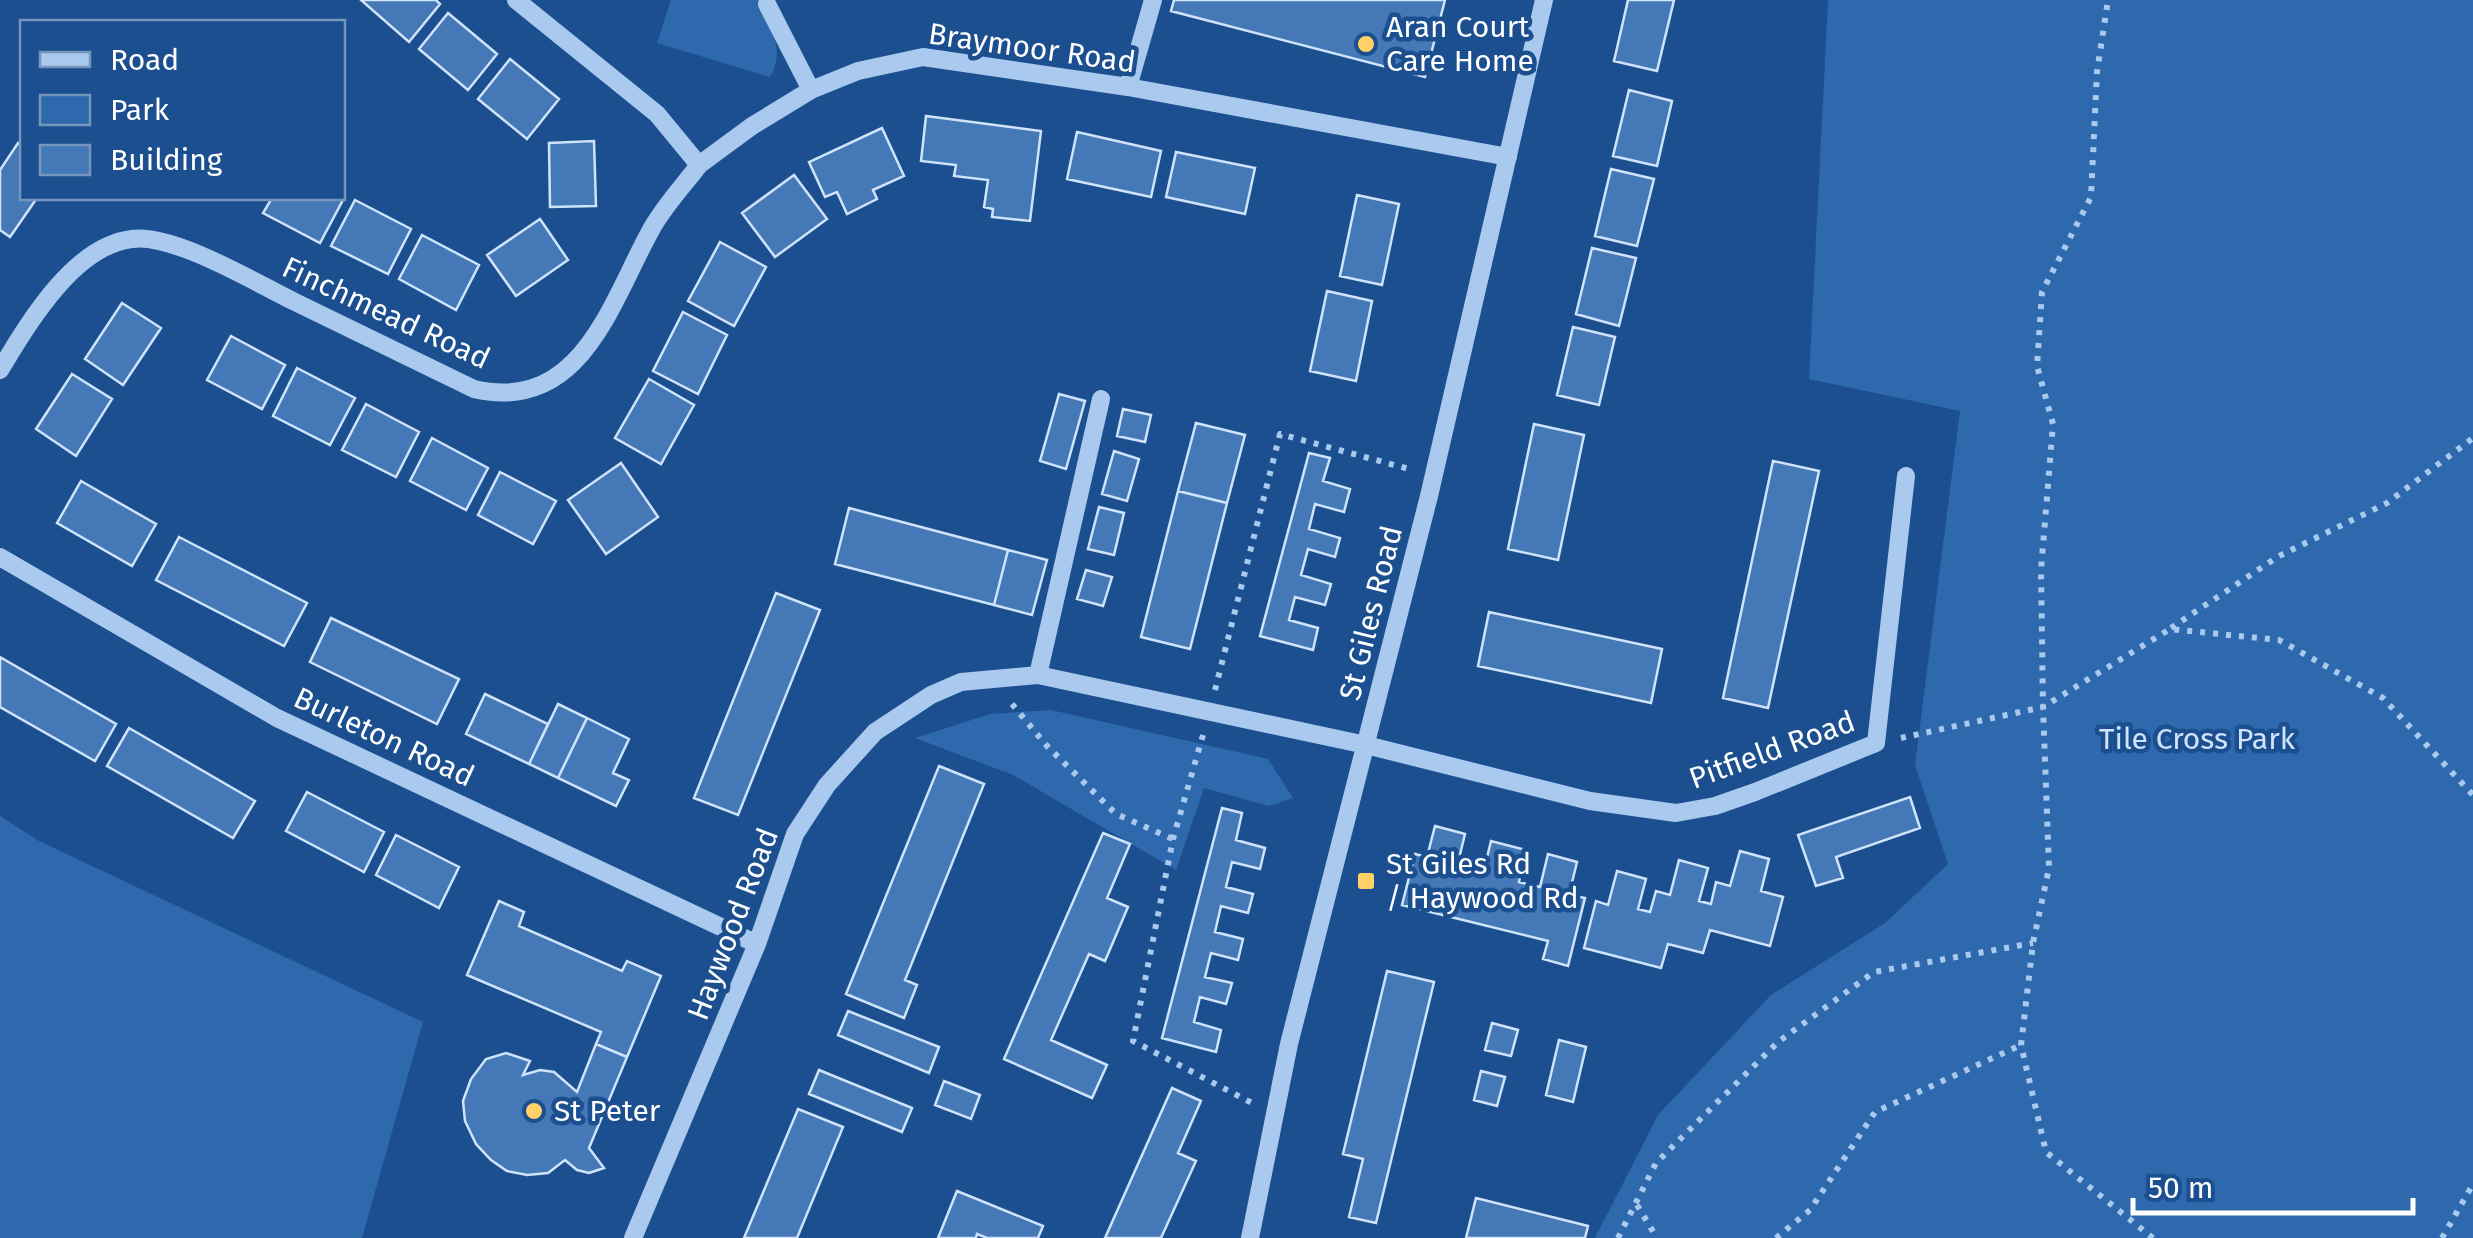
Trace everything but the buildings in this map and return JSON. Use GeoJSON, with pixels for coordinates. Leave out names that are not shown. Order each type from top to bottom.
{"type":"FeatureCollection","features":[{"type":"Feature","properties":{"kind":"street"},"geometry":{"type":"LineString","coordinates":[[516,0],[657,114],[699,165]]}},
{"type":"Feature","properties":{"kind":"street"},"geometry":{"type":"LineString","coordinates":[[1128,87],[1152,0]]}},
{"type":"Feature","properties":{"kind":"street","name":"St Giles Road"},"geometry":{"type":"LineString","coordinates":[[1250,1238],[1289,1044],[1431,486],[1544,0]]}},
{"type":"Feature","properties":{"kind":"street"},"geometry":{"type":"LineString","coordinates":[[767,4],[811,90]]}},
{"type":"Feature","properties":{"kind":"street","name":"Braymoor Road"},"geometry":{"type":"LineString","coordinates":[[699,165],[811,90],[858,70],[923,57],[1128,87],[1508,158]]}},
{"type":"Feature","properties":{"kind":"street","name":"Finchmead Road"},"geometry":{"type":"LineString","coordinates":[[0,370],[76,265],[133,238],[188,250],[474,389],[502,395],[534,388],[566,370],[590,347],[654,224],[699,165]]}},
{"type":"Feature","properties":{"kind":"street"},"geometry":{"type":"LineString","coordinates":[[1038,675],[1101,399]]}},
{"type":"Feature","properties":{"kind":"street","name":"Pitfield Road"},"geometry":{"type":"LineString","coordinates":[[1366,745],[1590,802],[1676,813],[1742,797],[1876,744],[1906,476]]}},
{"type":"Feature","properties":{"kind":"street","name":"Burleton Road"},"geometry":{"type":"LineString","coordinates":[[0,557],[277,718],[757,944]]}},
{"type":"Feature","properties":{"kind":"street","name":"Haywood Road"},"geometry":{"type":"LineString","coordinates":[[633,1238],[757,944],[795,834],[827,785],[875,732],[931,695],[961,682],[1038,675],[1366,745]]}},
{"type":"Feature","properties":{"kind":"path"},"geometry":{"type":"LineString","coordinates":[[2108,0],[2097,72],[2091,197],[2042,292],[2037,366],[2053,424],[2042,570],[2049,868],[2033,943],[2021,1044],[2046,1152],[2152,1238]]}},
{"type":"Feature","properties":{"kind":"path"},"geometry":{"type":"LineString","coordinates":[[1876,744],[2043,707],[2279,556],[2386,504],[2473,438]]}},
{"type":"Feature","properties":{"kind":"path"},"geometry":{"type":"LineString","coordinates":[[2170,628],[2279,640],[2383,698],[2473,796]]}},
{"type":"Feature","properties":{"kind":"path"},"geometry":{"type":"LineString","coordinates":[[991,680],[1046,746],[1116,814],[1173,839]]}},
{"type":"Feature","properties":{"kind":"path"},"geometry":{"type":"LineString","coordinates":[[1618,1238],[1656,1163],[1778,1042],[1874,972],[2033,943]]}},
{"type":"Feature","properties":{"kind":"path"},"geometry":{"type":"LineString","coordinates":[[1776,1238],[1810,1210],[1875,1112],[2021,1044]]}},
{"type":"Feature","properties":{"kind":"path"},"geometry":{"type":"LineString","coordinates":[[2442,1238],[2473,1184]]}},
{"type":"Feature","properties":{"kind":"path"},"geometry":{"type":"LineString","coordinates":[[1636,1204],[1657,1238]]}},
{"type":"Feature","properties":{"kind":"green space"},"geometry":{"type":"Polygon","coordinates":[[[671,0],[759,0],[776,48],[770,77],[657,43],[671,0]]]}},
{"type":"Feature","properties":{"kind":"green space","name":"Tile Cross Park"},"geometry":{"type":"Polygon","coordinates":[[[1828,0],[2473,0],[2473,1238],[1595,1238],[1658,1115],[1771,995],[1885,923],[1948,864],[1915,765],[1960,411],[1809,379],[1828,0]]]}},
{"type":"Feature","properties":{"kind":"green space"},"geometry":{"type":"Polygon","coordinates":[[[1051,710],[1268,759],[1293,798],[1269,806],[1204,788],[1176,870],[1013,775],[915,738],[990,714],[1051,710]]]}},
{"type":"Feature","properties":{"kind":"green space"},"geometry":{"type":"Polygon","coordinates":[[[0,816],[39,841],[423,1022],[362,1238],[0,1238],[0,816]]]}},
{"type":"Feature","properties":{"kind":"place","name":"Aran Court Care Home"},"geometry":{"type":"Point","coordinates":[1366,44]}},
{"type":"Feature","properties":{"kind":"place","name":"St Giles Rd / Haywood Rd"},"geometry":{"type":"Point","coordinates":[1366,881]}},
{"type":"Feature","properties":{"kind":"place","name":"St Peter"},"geometry":{"type":"Point","coordinates":[534,1111]}}]}
